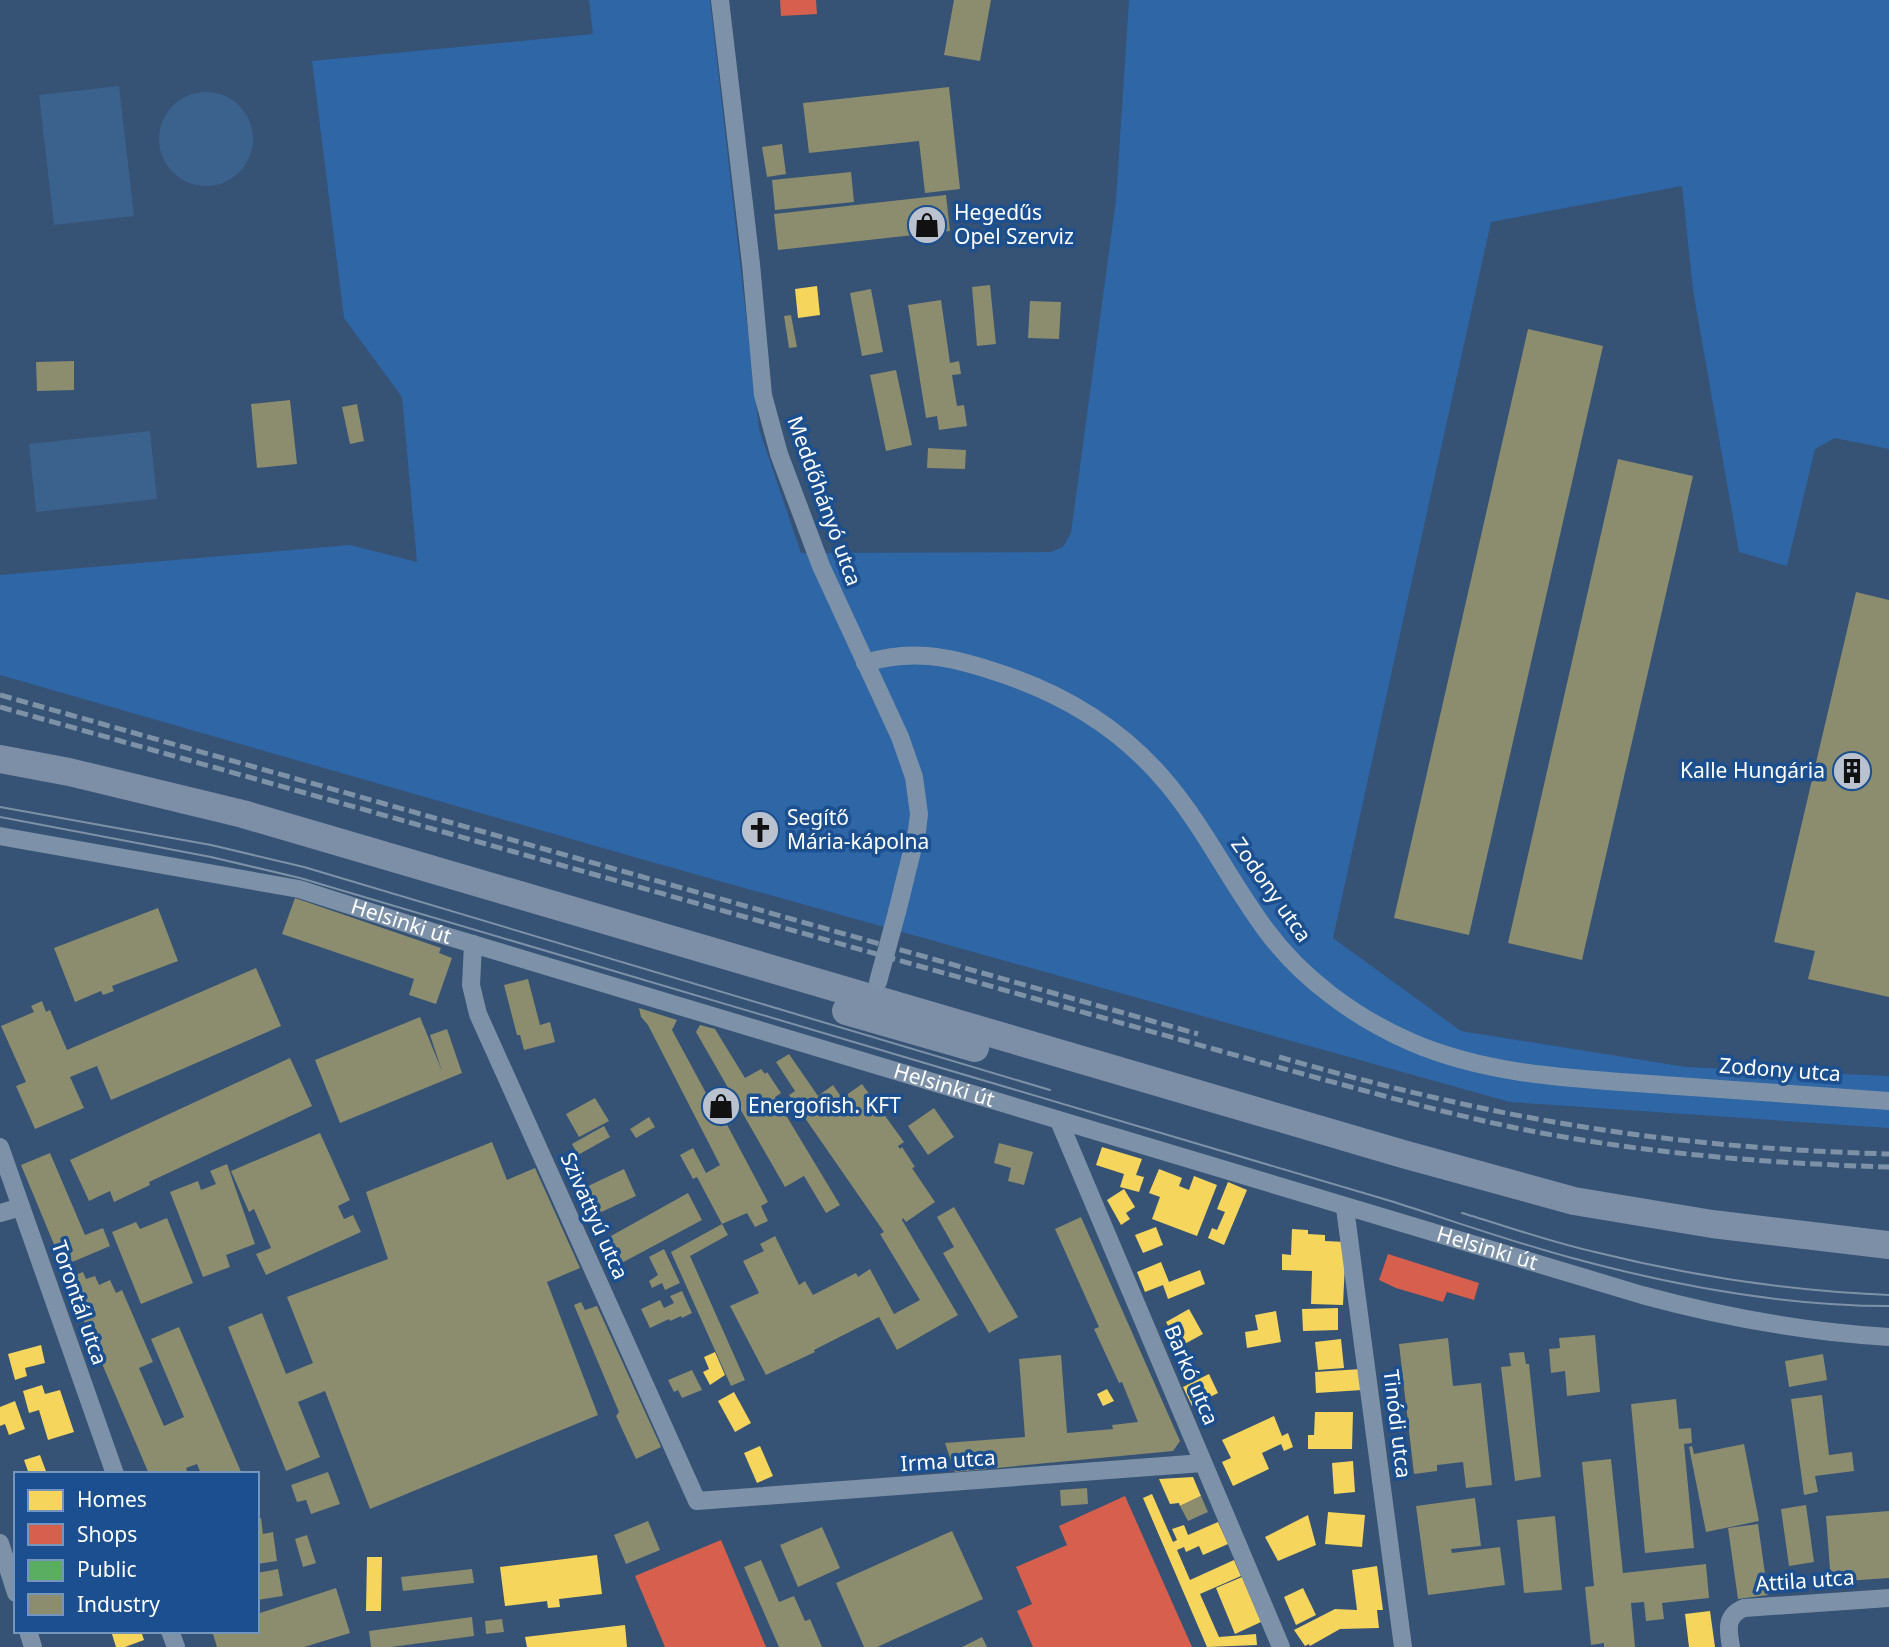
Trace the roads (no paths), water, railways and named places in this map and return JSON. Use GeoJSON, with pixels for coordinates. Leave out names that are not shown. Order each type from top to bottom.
{"type":"FeatureCollection","features":[{"type":"Feature","properties":{"kind":"main road","name":"Helsinki út"},"geometry":{"type":"LineString","coordinates":[[0,759],[69,772],[243,814],[1525,1205],[1660,1233],[1889,1261]]}},
{"type":"Feature","properties":{"kind":"main road","name":"Helsinki út"},"geometry":{"type":"LineString","coordinates":[[0,779],[66,791],[239,831],[873,1004],[1574,1201],[1712,1224],[1889,1245]]}},
{"type":"Feature","properties":{"kind":"street","name":"Meddőhányó utca"},"geometry":{"type":"LineString","coordinates":[[720,0],[751,264],[763,395],[779,454],[821,566],[909,758],[917,792],[917,831],[873,1004]]}},
{"type":"Feature","properties":{"kind":"street","name":"Zodony utca"},"geometry":{"type":"LineString","coordinates":[[865,663],[888,656],[909,654],[968,663],[1010,676],[1059,697],[1104,723],[1127,741],[1167,782],[1209,838],[1267,932],[1291,960],[1361,1016],[1413,1043],[1478,1063],[1522,1072],[1633,1083],[1889,1101]]}},
{"type":"Feature","properties":{"kind":"street","name":"Helsinki út"},"geometry":{"type":"LineString","coordinates":[[0,836],[299,889],[473,944],[1629,1292],[1756,1322],[1816,1331],[1889,1337]]}},
{"type":"Feature","properties":{"kind":"street","name":"Szivattyú utca"},"geometry":{"type":"LineString","coordinates":[[473,944],[471,985],[478,1014],[696,1502]]}},
{"type":"Feature","properties":{"kind":"street","name":"Barkó utca"},"geometry":{"type":"LineString","coordinates":[[1059,1121],[1281,1647]]}},
{"type":"Feature","properties":{"kind":"street","name":"Torontál utca"},"geometry":{"type":"LineString","coordinates":[[0,1147],[114,1472]]}},
{"type":"Feature","properties":{"kind":"street"},"geometry":{"type":"LineString","coordinates":[[0,1213],[21,1207]]}},
{"type":"Feature","properties":{"kind":"street","name":"Tinódi utca"},"geometry":{"type":"LineString","coordinates":[[1345,1208],[1403,1647]]}},
{"type":"Feature","properties":{"kind":"street","name":"Irma utca"},"geometry":{"type":"LineString","coordinates":[[696,1502],[1203,1463]]}},
{"type":"Feature","properties":{"kind":"street"},"geometry":{"type":"LineString","coordinates":[[0,1543],[14,1587]]}},
{"type":"Feature","properties":{"kind":"street","name":"Attila utca"},"geometry":{"type":"LineString","coordinates":[[1731,1647],[1728,1621],[1732,1615],[1744,1608],[1889,1598]]}},
{"type":"Feature","properties":{"kind":"tram line"},"geometry":{"type":"LineString","coordinates":[[0,807],[211,845],[304,867],[1050,1090]]}},
{"type":"Feature","properties":{"kind":"tram line"},"geometry":{"type":"LineString","coordinates":[[0,817],[211,857],[300,878],[1611,1268],[1729,1293],[1809,1302],[1889,1306]]}},
{"type":"Feature","properties":{"kind":"tram line"},"geometry":{"type":"LineString","coordinates":[[1462,1213],[1561,1244],[1631,1261],[1778,1286],[1889,1295]]}},
{"type":"Feature","properties":{"kind":"railway"},"geometry":{"type":"LineString","coordinates":[[0,695],[1198,1034]]}},
{"type":"Feature","properties":{"kind":"railway"},"geometry":{"type":"LineString","coordinates":[[0,707],[1281,1068],[1464,1116],[1615,1145],[1693,1155],[1889,1167]]}},
{"type":"Feature","properties":{"kind":"railway"},"geometry":{"type":"LineString","coordinates":[[1279,1057],[1428,1096],[1578,1126],[1733,1145],[1889,1154]]}},
{"type":"Feature","properties":{"kind":"place","name":"Hegedűs Opel Szerviz"},"geometry":{"type":"Point","coordinates":[927,225]}},
{"type":"Feature","properties":{"kind":"place","name":"Kalle Hungária"},"geometry":{"type":"Point","coordinates":[1852,771]}},
{"type":"Feature","properties":{"kind":"place","name":"Segítő Mária-kápolna"},"geometry":{"type":"Point","coordinates":[760,830]}},
{"type":"Feature","properties":{"kind":"place","name":"Energofish. KFT"},"geometry":{"type":"Point","coordinates":[721,1106]}}]}
